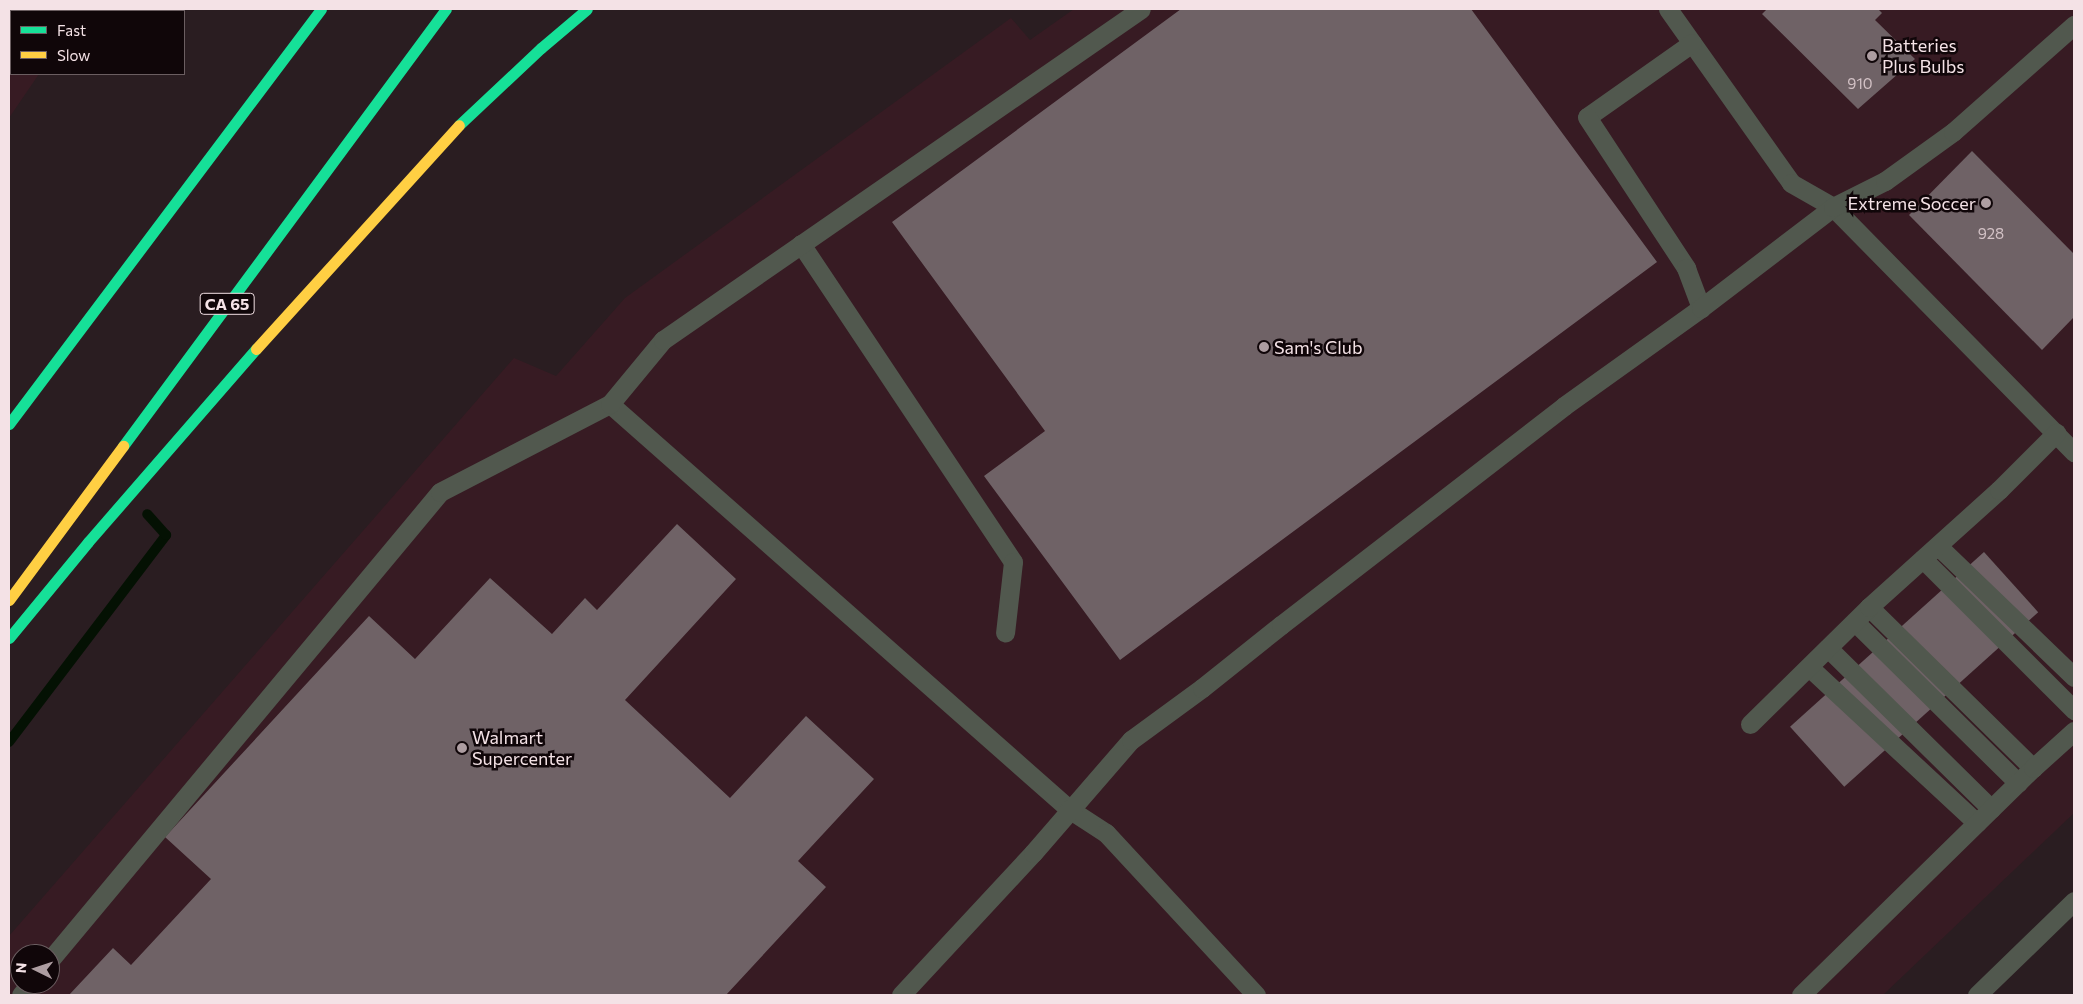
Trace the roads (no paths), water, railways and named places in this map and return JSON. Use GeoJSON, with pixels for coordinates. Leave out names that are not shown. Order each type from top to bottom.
{"type":"FeatureCollection","features":[{"type":"Feature","properties":{"kind":"highway"},"geometry":{"type":"LineString","coordinates":[[9,424],[321,9]]}},
{"type":"Feature","properties":{"kind":"highway","name":"CA 65"},"geometry":{"type":"LineString","coordinates":[[9,600],[446,9]]}},
{"type":"Feature","properties":{"kind":"highway"},"geometry":{"type":"LineString","coordinates":[[9,638],[88,542],[279,322],[454,130],[541,48],[587,9]]}},
{"type":"Feature","properties":{"kind":"lane"},"geometry":{"type":"LineString","coordinates":[[60,948],[440,492],[610,404],[662,340],[1141,9]]}},
{"type":"Feature","properties":{"kind":"lane"},"geometry":{"type":"LineString","coordinates":[[1668,9],[1790,183],[1833,207],[2074,452]]}},
{"type":"Feature","properties":{"kind":"lane"},"geometry":{"type":"LineString","coordinates":[[901,995],[1033,853],[1131,740],[1202,688],[1281,624],[1564,406],[1701,308],[1833,207],[1885,180],[1953,132],[2074,25]]}},
{"type":"Feature","properties":{"kind":"lane"},"geometry":{"type":"LineString","coordinates":[[1692,43],[1587,117],[1686,268],[1701,308]]}},
{"type":"Feature","properties":{"kind":"lane"},"geometry":{"type":"LineString","coordinates":[[801,244],[1012,562],[1005,633]]}},
{"type":"Feature","properties":{"kind":"lane"},"geometry":{"type":"LineString","coordinates":[[610,404],[1069,810],[1106,833],[1256,995]]}},
{"type":"Feature","properties":{"kind":"lane"},"geometry":{"type":"LineString","coordinates":[[1750,724],[1869,607],[1999,490],[2056,433]]}},
{"type":"Feature","properties":{"kind":"lane"},"geometry":{"type":"LineString","coordinates":[[1938,546],[2074,677]]}},
{"type":"Feature","properties":{"kind":"lane"},"geometry":{"type":"LineString","coordinates":[[1923,559],[2074,710]]}},
{"type":"Feature","properties":{"kind":"lane"},"geometry":{"type":"LineString","coordinates":[[1869,607],[2033,768]]}},
{"type":"Feature","properties":{"kind":"lane"},"geometry":{"type":"LineString","coordinates":[[1855,622],[2018,783]]}},
{"type":"Feature","properties":{"kind":"lane"},"geometry":{"type":"LineString","coordinates":[[1828,648],[1991,809]]}},
{"type":"Feature","properties":{"kind":"lane"},"geometry":{"type":"LineString","coordinates":[[1809,667],[1977,823]]}},
{"type":"Feature","properties":{"kind":"lane"},"geometry":{"type":"LineString","coordinates":[[1801,995],[2033,768],[2074,731]]}},
{"type":"Feature","properties":{"kind":"lane"},"geometry":{"type":"LineString","coordinates":[[1977,995],[2074,901]]}},
{"type":"Feature","properties":{"kind":"waterway"},"geometry":{"type":"LineString","coordinates":[[9,742],[166,535],[147,514]]}},
{"type":"Feature","properties":{"kind":"place","name":"Batteries Plus Bulbs"},"geometry":{"type":"Point","coordinates":[1872,56]}},
{"type":"Feature","properties":{"kind":"place","name":"Extreme Soccer"},"geometry":{"type":"Point","coordinates":[1986,203]}},
{"type":"Feature","properties":{"kind":"place","name":"Sam's Club"},"geometry":{"type":"Point","coordinates":[1264,347]}},
{"type":"Feature","properties":{"kind":"place","name":"Walmart Supercenter"},"geometry":{"type":"Point","coordinates":[462,748]}}]}
